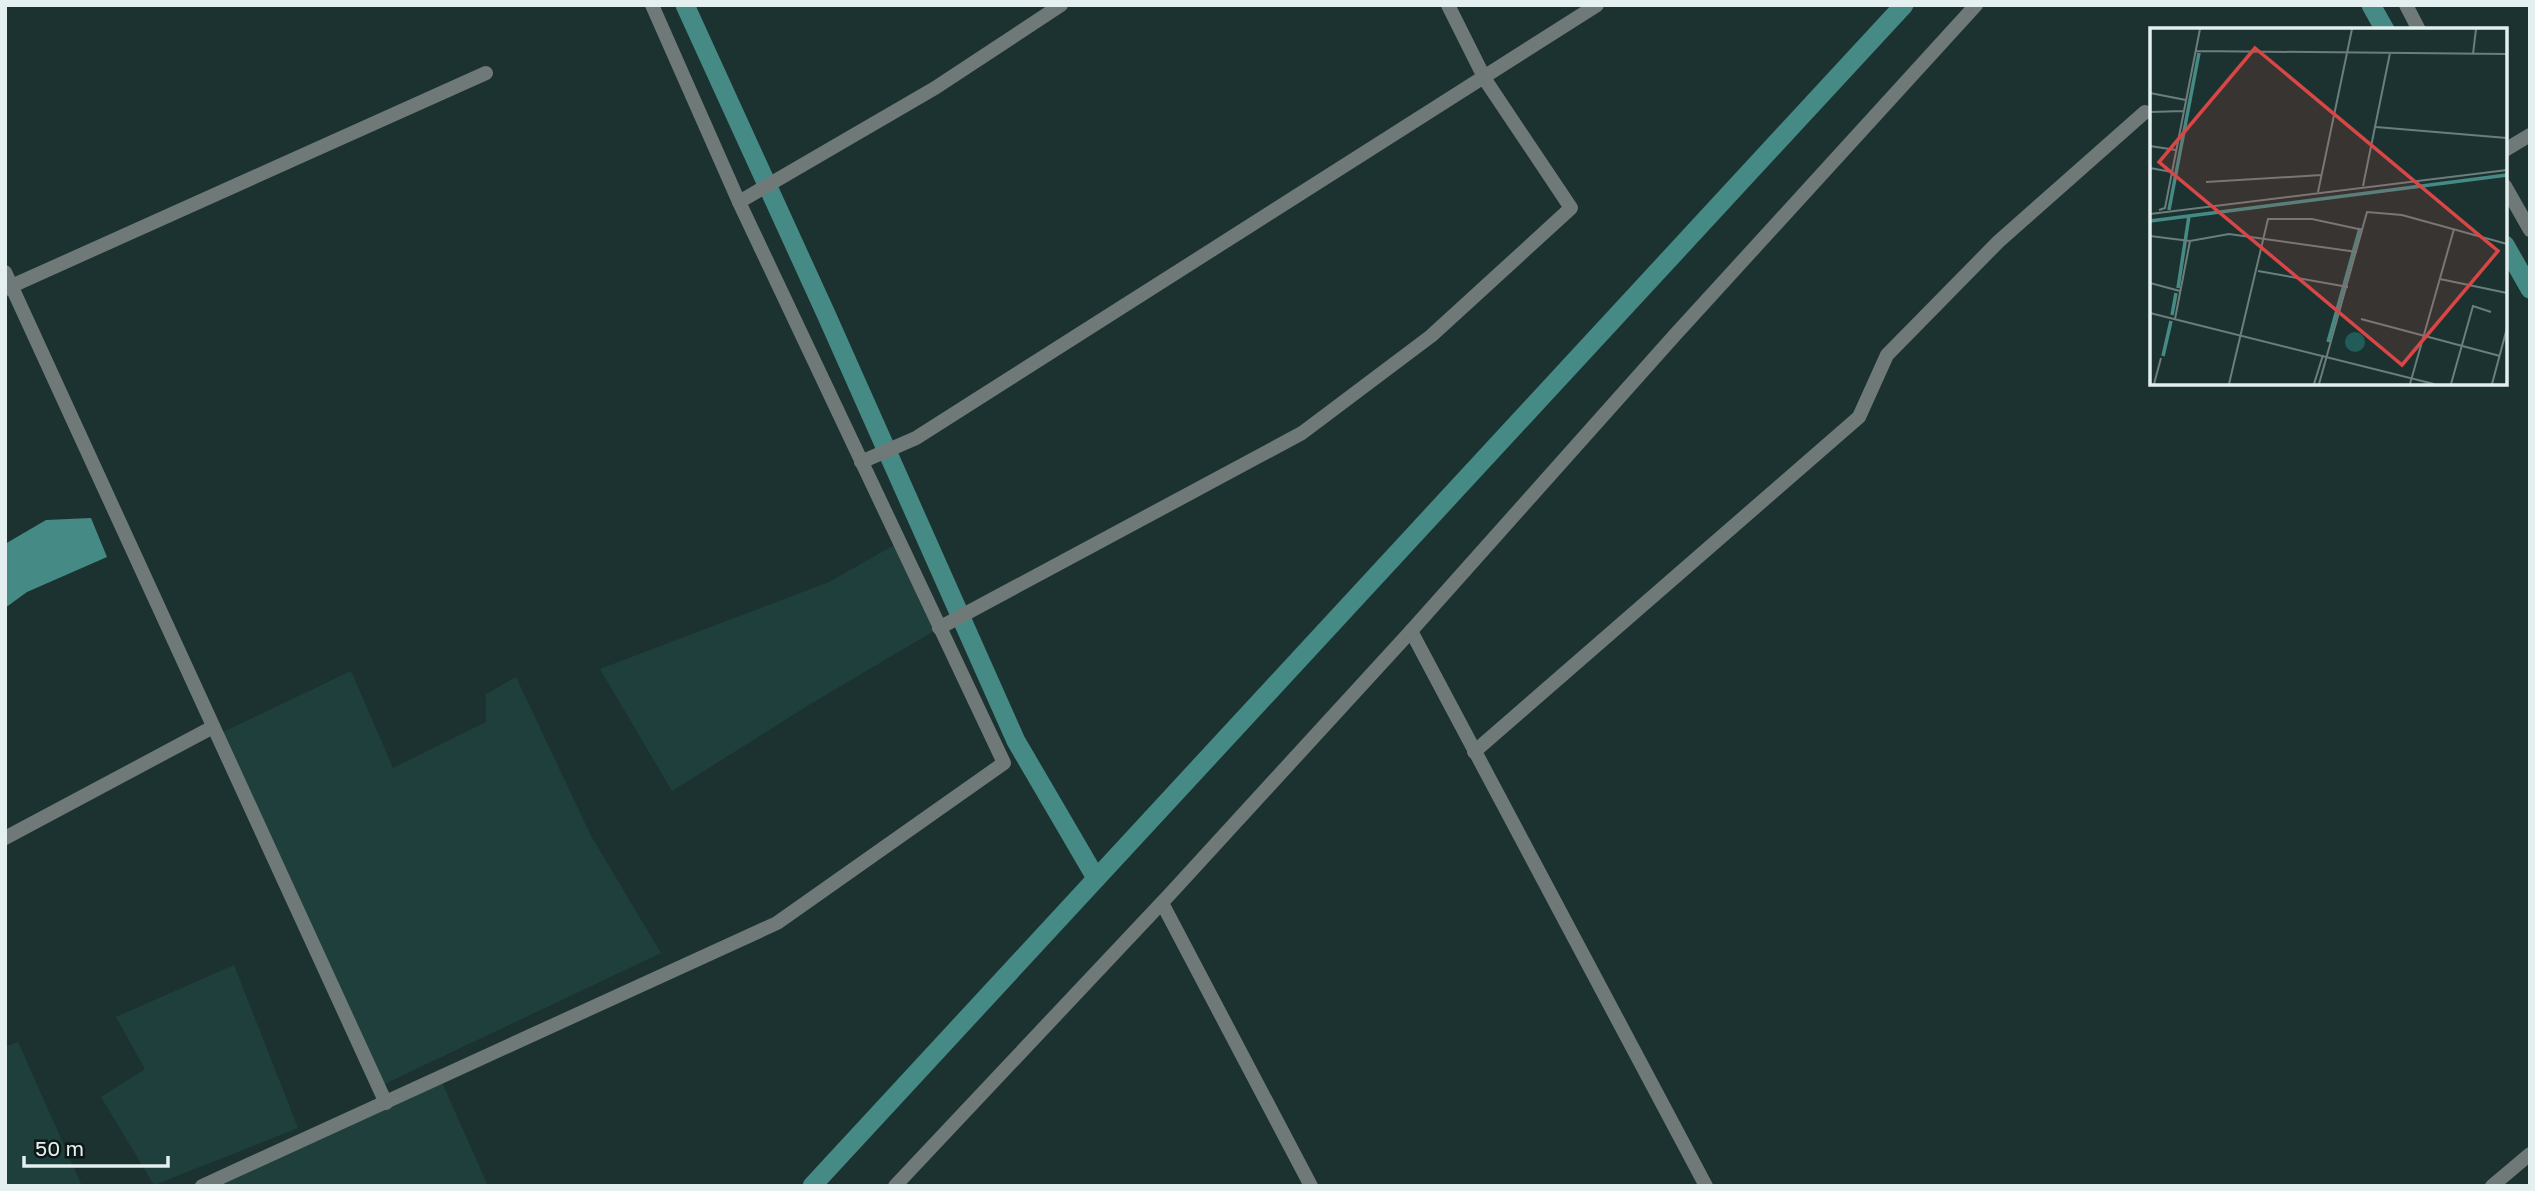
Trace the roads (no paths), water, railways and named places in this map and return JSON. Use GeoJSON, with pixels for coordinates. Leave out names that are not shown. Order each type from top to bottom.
{"type":"FeatureCollection","features":[{"type":"Feature","properties":{"kind":"street"},"geometry":{"type":"LineString","coordinates":[[202,1186],[777,923],[1004,763],[860,462],[652,5]]}},
{"type":"Feature","properties":{"kind":"street"},"geometry":{"type":"LineString","coordinates":[[740,202],[935,88],[1061,5]]}},
{"type":"Feature","properties":{"kind":"street"},"geometry":{"type":"LineString","coordinates":[[939,628],[1302,433],[1431,336],[1571,208],[1483,76],[1448,5]]}},
{"type":"Feature","properties":{"kind":"street"},"geometry":{"type":"LineString","coordinates":[[860,462],[916,438],[1597,5]]}},
{"type":"Feature","properties":{"kind":"street"},"geometry":{"type":"LineString","coordinates":[[895,1186],[1162,903],[1976,5]]}},
{"type":"Feature","properties":{"kind":"street"},"geometry":{"type":"LineString","coordinates":[[2406,5],[2418,28]]}},
{"type":"Feature","properties":{"kind":"street"},"geometry":{"type":"LineString","coordinates":[[386,1103],[7,282],[486,73]]}},
{"type":"Feature","properties":{"kind":"street"},"geometry":{"type":"LineString","coordinates":[[1474,752],[1859,417],[1888,355],[1998,242],[2145,112]]}},
{"type":"Feature","properties":{"kind":"street"},"geometry":{"type":"LineString","coordinates":[[2507,149],[2530,135]]}},
{"type":"Feature","properties":{"kind":"street"},"geometry":{"type":"LineString","coordinates":[[2507,190],[2530,230]]}},
{"type":"Feature","properties":{"kind":"street"},"geometry":{"type":"LineString","coordinates":[[1410,631],[1706,1186]]}},
{"type":"Feature","properties":{"kind":"street"},"geometry":{"type":"LineString","coordinates":[[5,838],[214,727]]}},
{"type":"Feature","properties":{"kind":"street"},"geometry":{"type":"LineString","coordinates":[[1162,903],[1311,1186]]}},
{"type":"Feature","properties":{"kind":"street"},"geometry":{"type":"LineString","coordinates":[[2492,1186],[2530,1154]]}},
{"type":"Feature","properties":{"kind":"water"},"geometry":{"type":"Polygon","coordinates":[[[91,518],[107,557],[27,592],[5,608],[5,544],[46,520],[91,518]]]}},
{"type":"Feature","properties":{"kind":"waterway"},"geometry":{"type":"LineString","coordinates":[[685,5],[1016,741],[1096,878]]}},
{"type":"Feature","properties":{"kind":"waterway"},"geometry":{"type":"LineString","coordinates":[[812,1186],[1904,5]]}},
{"type":"Feature","properties":{"kind":"waterway"},"geometry":{"type":"LineString","coordinates":[[2371,5],[2384,28]]}},
{"type":"Feature","properties":{"kind":"waterway"},"geometry":{"type":"LineString","coordinates":[[2507,249],[2530,289]]}}]}
